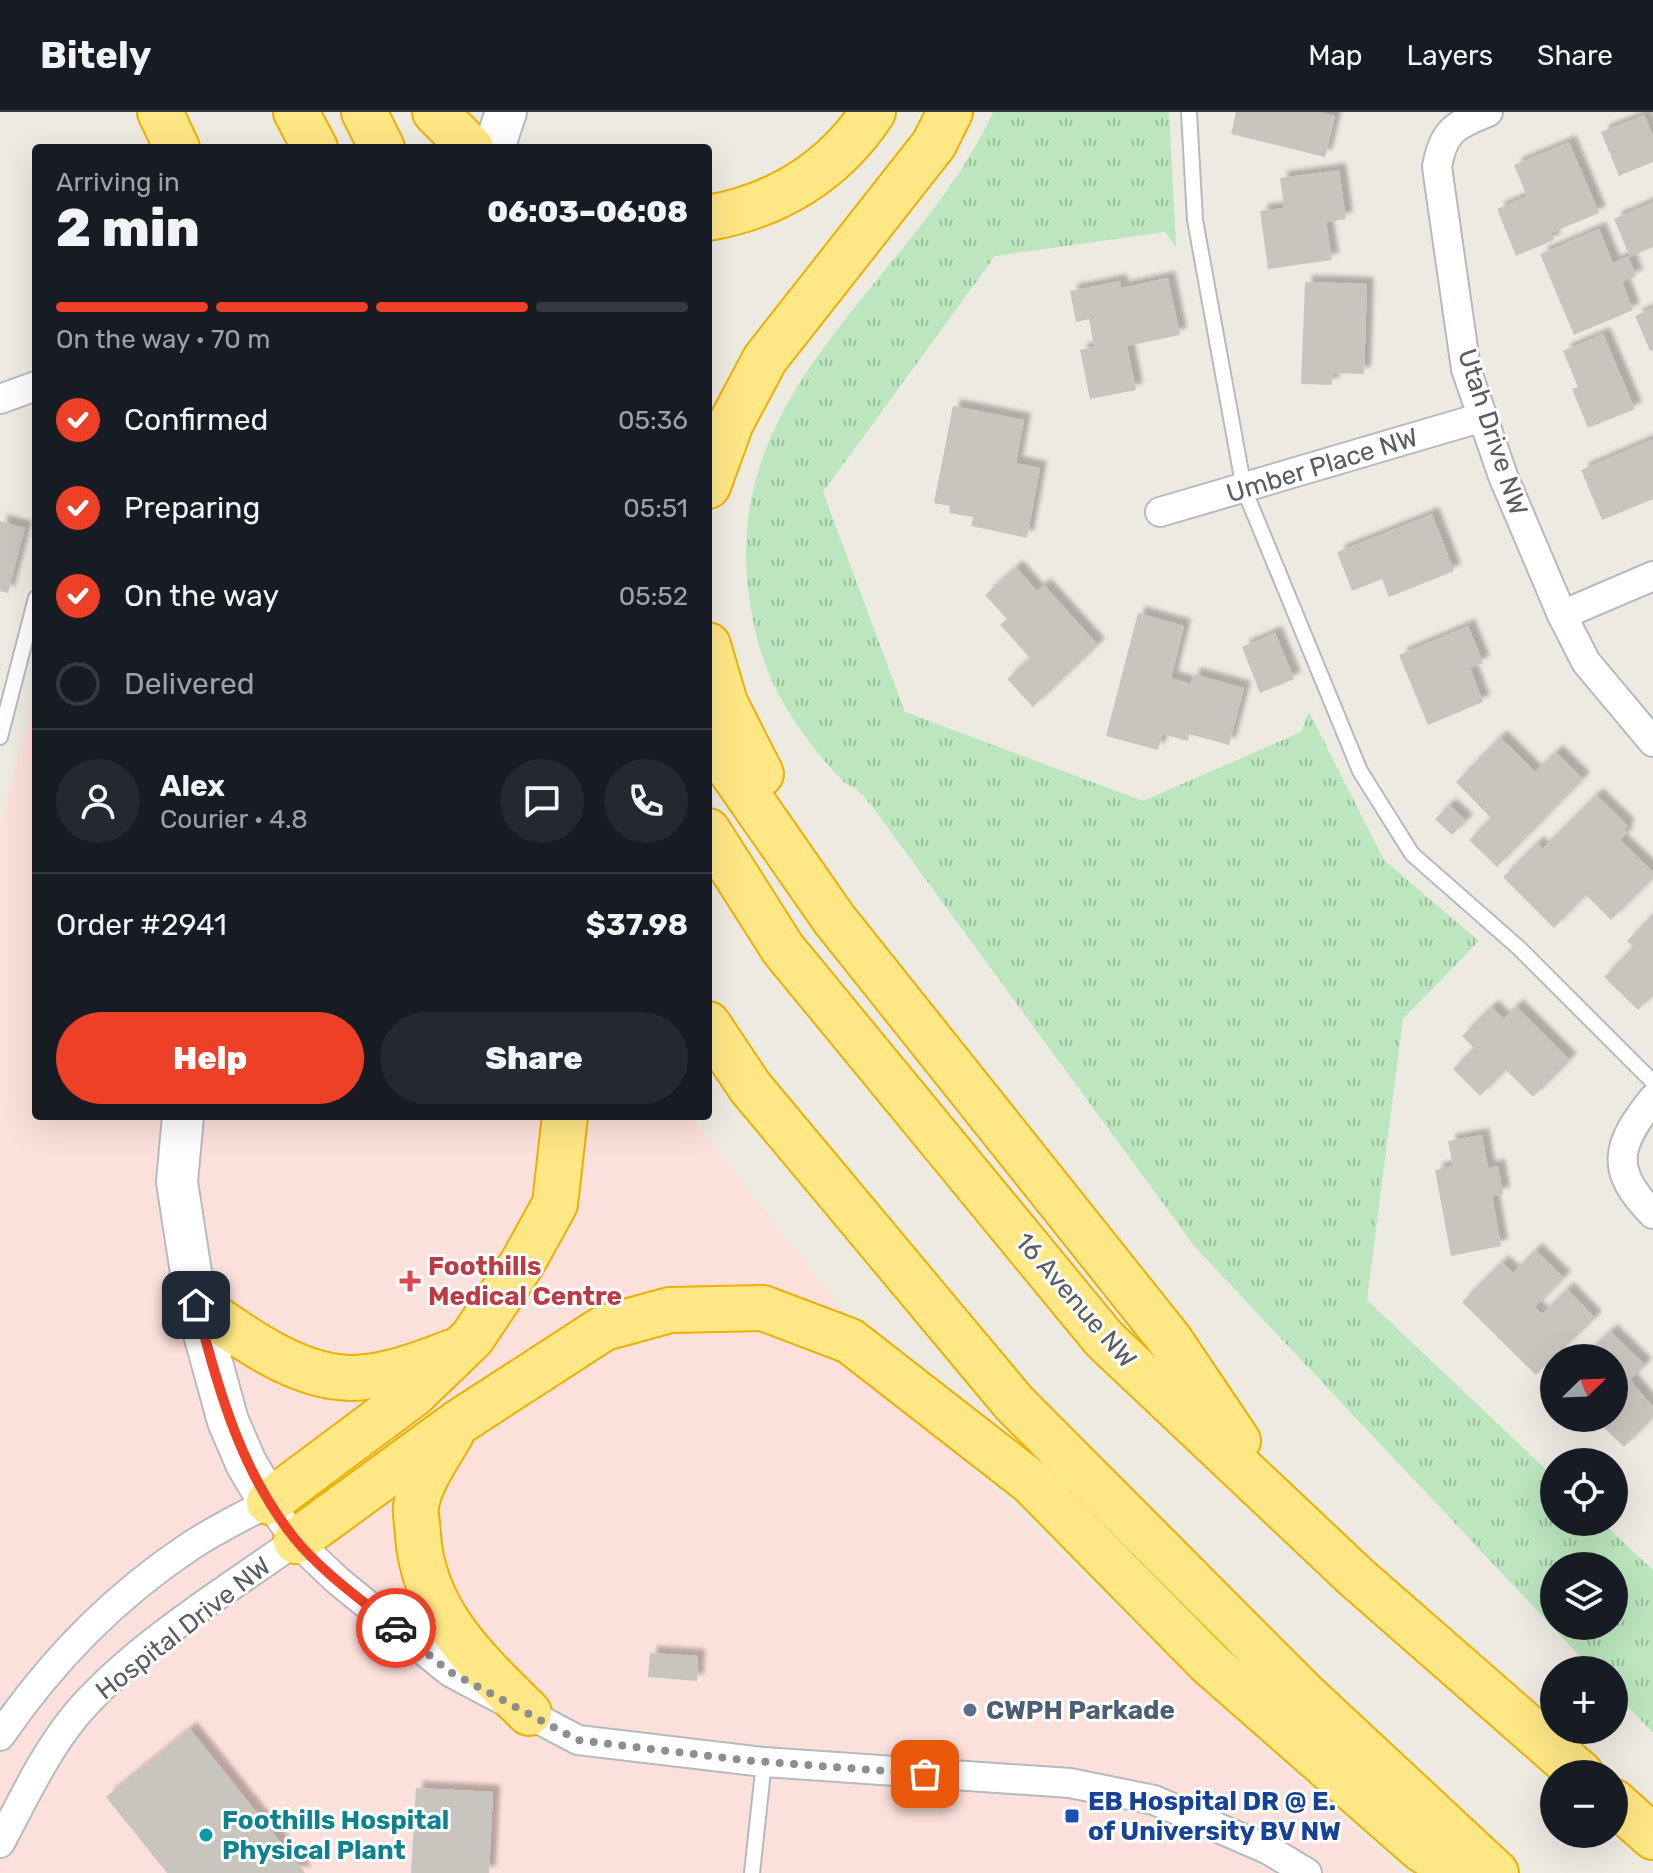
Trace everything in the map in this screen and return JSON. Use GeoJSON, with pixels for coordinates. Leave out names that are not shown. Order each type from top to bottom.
{"type":"FeatureCollection","features":[{"type":"Feature","properties":{"kind":"highway"},"geometry":{"type":"LineString","coordinates":[[160,112],[175,144]]}},
{"type":"Feature","properties":{"kind":"highway"},"geometry":{"type":"LineString","coordinates":[[296,112],[313,144]]}},
{"type":"Feature","properties":{"kind":"highway"},"geometry":{"type":"LineString","coordinates":[[364,112],[380,144]]}},
{"type":"Feature","properties":{"kind":"highway"},"geometry":{"type":"LineString","coordinates":[[435,112],[467,144]]}},
{"type":"Feature","properties":{"kind":"highway"},"geometry":{"type":"LineString","coordinates":[[712,217],[769,202],[816,176],[873,112]]}},
{"type":"Feature","properties":{"kind":"highway"},"geometry":{"type":"LineString","coordinates":[[712,475],[731,423],[765,359],[934,144],[950,112]]}},
{"type":"Feature","properties":{"kind":"highway"},"geometry":{"type":"LineString","coordinates":[[712,659],[725,703],[834,919]]}},
{"type":"Feature","properties":{"kind":"highway"},"geometry":{"type":"LineString","coordinates":[[712,744],[834,919],[1170,1340],[1279,1503]]}},
{"type":"Feature","properties":{"kind":"highway","name":"16 Avenue NW"},"geometry":{"type":"LineString","coordinates":[[712,837],[783,949],[1104,1339],[1356,1577],[1565,1760]]}},
{"type":"Feature","properties":{"kind":"highway"},"geometry":{"type":"LineString","coordinates":[[712,1030],[750,1087],[1014,1403],[1303,1693],[1496,1873]]}},
{"type":"Feature","properties":{"kind":"highway"},"geometry":{"type":"LineString","coordinates":[[269,1502],[415,1393],[461,1348],[523,1262],[555,1204],[565,1120]]}},
{"type":"Feature","properties":{"kind":"highway"},"geometry":{"type":"LineString","coordinates":[[196,1305],[290,1363],[341,1378],[419,1365],[461,1348]]}},
{"type":"Feature","properties":{"kind":"highway"},"geometry":{"type":"LineString","coordinates":[[296,1541],[459,1422],[604,1328],[670,1310],[763,1308],[850,1341],[1031,1482],[1209,1663],[1421,1849],[1458,1873]]}},
{"type":"Feature","properties":{"kind":"highway"},"geometry":{"type":"LineString","coordinates":[[459,1422],[431,1468],[416,1506],[424,1576],[441,1615],[478,1662],[529,1713]]}},
{"type":"Feature","properties":{"kind":"highway"},"geometry":{"type":"LineString","coordinates":[[1628,1815],[1653,1837]]}},
{"type":"Feature","properties":{"kind":"street"},"geometry":{"type":"LineString","coordinates":[[495,144],[506,112]]}},
{"type":"Feature","properties":{"kind":"street","name":"Utah Drive NW"},"geometry":{"type":"LineString","coordinates":[[1488,112],[1460,123],[1441,142],[1437,167],[1466,369],[1503,476],[1562,615],[1586,662],[1653,742]]}},
{"type":"Feature","properties":{"kind":"street"},"geometry":{"type":"LineString","coordinates":[[0,399],[32,387]]}},
{"type":"Feature","properties":{"kind":"street","name":"Umber Place NW"},"geometry":{"type":"LineString","coordinates":[[1160,512],[1483,417]]}},
{"type":"Feature","properties":{"kind":"street"},"geometry":{"type":"LineString","coordinates":[[1562,615],[1653,576]]}},
{"type":"Feature","properties":{"kind":"street"},"geometry":{"type":"LineString","coordinates":[[1653,1099],[1629,1129],[1621,1158],[1631,1191],[1653,1214]]}},
{"type":"Feature","properties":{"kind":"street"},"geometry":{"type":"LineString","coordinates":[[183,1120],[177,1182],[196,1305],[228,1421],[246,1463],[269,1502]]}},
{"type":"Feature","properties":{"kind":"street","name":"Hospital Drive NW"},"geometry":{"type":"LineString","coordinates":[[0,1736],[61,1656],[114,1607],[188,1547],[269,1502],[296,1541],[337,1580],[450,1672],[578,1740],[764,1762],[1084,1786],[1154,1800],[1269,1850],[1307,1873]]}},
{"type":"Feature","properties":{"kind":"street","name":"Hospital Drive NW"},"geometry":{"type":"LineString","coordinates":[[0,1843],[36,1774],[74,1717],[109,1681],[220,1592],[296,1541]]}},
{"type":"Feature","properties":{"kind":"lane"},"geometry":{"type":"LineString","coordinates":[[1189,112],[1195,220],[1244,489],[1360,771],[1412,854],[1519,948],[1653,1082]]}},
{"type":"Feature","properties":{"kind":"lane"},"geometry":{"type":"LineString","coordinates":[[0,737],[32,613]]}},
{"type":"Feature","properties":{"kind":"lane"},"geometry":{"type":"LineString","coordinates":[[752,1873],[764,1762]]}},
{"type":"Feature","properties":{"kind":"shaded area","name":"Foothills Medical Centre"},"geometry":{"type":"Polygon","coordinates":[[[32,706],[32,1120],[694,1120],[949,1446],[1200,1687],[1403,1873],[0,1873],[0,824],[32,706]]]}},
{"type":"Feature","properties":{"kind":"green space"},"geometry":{"type":"Polygon","coordinates":[[[993,112],[1169,112],[1176,247],[1165,232],[995,256],[823,492],[905,712],[1143,801],[1301,732],[1309,712],[1384,860],[1479,941],[1403,1019],[1367,1300],[1540,1464],[1540,1536],[1617,1536],[1653,1570],[1653,1733],[1628,1707],[1628,1656],[1580,1656],[1565,1640],[1628,1640],[1628,1552],[1540,1552],[1540,1614],[1195,1247],[875,809],[843,781],[811,744],[784,704],[769,674],[754,627],[747,577],[750,507],[768,443],[798,386],[836,331],[921,226],[960,171],[993,112]]]}},
{"type":"Feature","properties":{"kind":"building"},"geometry":{"type":"Polygon","coordinates":[[[1236,112],[1319,112],[1335,116],[1325,157],[1231,134],[1236,112]]]}},
{"type":"Feature","properties":{"kind":"building"},"geometry":{"type":"Polygon","coordinates":[[[1644,115],[1653,136],[1653,162],[1619,176],[1601,132],[1644,115]]]}},
{"type":"Feature","properties":{"kind":"building"},"geometry":{"type":"Polygon","coordinates":[[[1569,142],[1599,213],[1551,233],[1554,240],[1516,256],[1497,209],[1527,196],[1514,165],[1569,142]]]}},
{"type":"Feature","properties":{"kind":"building"},"geometry":{"type":"Polygon","coordinates":[[[1339,170],[1346,219],[1326,222],[1332,260],[1268,269],[1260,211],[1284,208],[1280,178],[1339,170]]]}},
{"type":"Feature","properties":{"kind":"building"},"geometry":{"type":"Polygon","coordinates":[[[1653,202],[1653,247],[1630,257],[1614,219],[1653,202]]]}},
{"type":"Feature","properties":{"kind":"building"},"geometry":{"type":"Polygon","coordinates":[[[1599,229],[1613,263],[1628,256],[1636,276],[1622,282],[1633,310],[1574,335],[1540,254],[1599,229]]]}},
{"type":"Feature","properties":{"kind":"building"},"geometry":{"type":"Polygon","coordinates":[[[1168,278],[1180,335],[1127,346],[1136,390],[1090,399],[1080,350],[1094,347],[1089,319],[1076,322],[1070,291],[1120,281],[1121,288],[1168,278]]]}},
{"type":"Feature","properties":{"kind":"building"},"geometry":{"type":"Polygon","coordinates":[[[1305,282],[1367,284],[1364,374],[1333,373],[1332,385],[1301,384],[1305,282]]]}},
{"type":"Feature","properties":{"kind":"building"},"geometry":{"type":"Polygon","coordinates":[[[1653,308],[1653,350],[1650,351],[1635,316],[1653,308]]]}},
{"type":"Feature","properties":{"kind":"building"},"geometry":{"type":"Polygon","coordinates":[[[1603,334],[1635,409],[1588,428],[1572,389],[1578,387],[1563,351],[1603,334]]]}},
{"type":"Feature","properties":{"kind":"building"},"geometry":{"type":"Polygon","coordinates":[[[953,406],[1024,420],[1016,463],[1040,468],[1027,538],[971,526],[973,517],[949,513],[950,506],[934,503],[953,406]]]}},
{"type":"Feature","properties":{"kind":"building"},"geometry":{"type":"Polygon","coordinates":[[[1653,439],[1653,499],[1602,520],[1581,470],[1653,439]]]}},
{"type":"Feature","properties":{"kind":"building"},"geometry":{"type":"Polygon","coordinates":[[[1432,514],[1454,571],[1389,597],[1382,579],[1352,591],[1337,552],[1432,514]]]}},
{"type":"Feature","properties":{"kind":"building"},"geometry":{"type":"Polygon","coordinates":[[[0,521],[25,528],[8,593],[0,591],[0,521]]]}},
{"type":"Feature","properties":{"kind":"building"},"geometry":{"type":"Polygon","coordinates":[[[1016,567],[1037,591],[1044,585],[1098,645],[1033,707],[1007,679],[1030,658],[1000,625],[1007,619],[985,595],[1016,567]]]}},
{"type":"Feature","properties":{"kind":"building"},"geometry":{"type":"Polygon","coordinates":[[[1138,613],[1184,626],[1171,678],[1191,684],[1193,674],[1244,688],[1229,745],[1189,734],[1188,741],[1162,734],[1158,750],[1106,736],[1138,613]]]}},
{"type":"Feature","properties":{"kind":"building"},"geometry":{"type":"Polygon","coordinates":[[[1468,626],[1483,663],[1470,668],[1483,702],[1428,725],[1399,655],[1468,626]]]}},
{"type":"Feature","properties":{"kind":"building"},"geometry":{"type":"Polygon","coordinates":[[[1275,633],[1294,679],[1260,693],[1242,647],[1275,633]]]}},
{"type":"Feature","properties":{"kind":"building"},"geometry":{"type":"Polygon","coordinates":[[[1500,737],[1535,772],[1556,752],[1583,779],[1497,867],[1469,840],[1491,818],[1456,782],[1500,737]]]}},
{"type":"Feature","properties":{"kind":"building"},"geometry":{"type":"Polygon","coordinates":[[[1596,795],[1628,826],[1624,830],[1627,833],[1620,840],[1653,872],[1653,878],[1611,920],[1586,895],[1554,928],[1503,877],[1537,843],[1542,849],[1596,795]]]}},
{"type":"Feature","properties":{"kind":"building"},"geometry":{"type":"Polygon","coordinates":[[[1449,805],[1466,821],[1452,835],[1435,819],[1449,805]]]}},
{"type":"Feature","properties":{"kind":"building"},"geometry":{"type":"Polygon","coordinates":[[[1653,914],[1653,995],[1638,1010],[1604,977],[1633,947],[1627,941],[1653,914]]]}},
{"type":"Feature","properties":{"kind":"building"},"geometry":{"type":"Polygon","coordinates":[[[1516,1006],[1570,1060],[1533,1097],[1506,1070],[1480,1096],[1453,1069],[1474,1048],[1462,1036],[1491,1007],[1504,1019],[1516,1006]]]}},
{"type":"Feature","properties":{"kind":"building"},"geometry":{"type":"Polygon","coordinates":[[[1482,1135],[1488,1168],[1498,1166],[1503,1194],[1492,1196],[1501,1246],[1451,1256],[1435,1170],[1453,1166],[1448,1141],[1482,1135]]]}},
{"type":"Feature","properties":{"kind":"building"},"geometry":{"type":"Polygon","coordinates":[[[1535,1250],[1564,1278],[1535,1307],[1542,1314],[1567,1289],[1595,1318],[1568,1344],[1540,1344],[1540,1371],[1536,1375],[1462,1302],[1502,1262],[1513,1273],[1535,1250]]]}},
{"type":"Feature","properties":{"kind":"building"},"geometry":{"type":"Polygon","coordinates":[[[1610,1331],[1623,1344],[1597,1344],[1610,1331]]]}},
{"type":"Feature","properties":{"kind":"building"},"geometry":{"type":"Polygon","coordinates":[[[1628,1348],[1645,1365],[1630,1380],[1653,1407],[1653,1417],[1624,1447],[1608,1432],[1628,1432],[1628,1348]]]}},
{"type":"Feature","properties":{"kind":"building"},"geometry":{"type":"Polygon","coordinates":[[[650,1653],[698,1656],[697,1681],[648,1677],[650,1653]]]}},
{"type":"Feature","properties":{"kind":"building","name":"Foothills Hospital Physical Plant"},"geometry":{"type":"Polygon","coordinates":[[[190,1729],[305,1873],[167,1873],[106,1797],[190,1729]]]}},
{"type":"Feature","properties":{"kind":"building"},"geometry":{"type":"Polygon","coordinates":[[[416,1788],[493,1792],[489,1873],[411,1873],[416,1788]]]}},
{"type":"Feature","properties":{"kind":"way so far"},"geometry":{"type":"LineString","coordinates":[[396,1628],[450,1672],[578,1740],[742,1760],[925,1774]]}},
{"type":"Feature","properties":{"kind":"place","name":"Foothills Medical Centre"},"geometry":{"type":"Point","coordinates":[410,1281]}},
{"type":"Feature","properties":{"kind":"place","name":"CWPH Parkade"},"geometry":{"type":"Point","coordinates":[970,1710]}},
{"type":"Feature","properties":{"kind":"place","name":"EB Hospital DR @ E. of University BV NW"},"geometry":{"type":"Point","coordinates":[1072,1816]}},
{"type":"Feature","properties":{"kind":"place","name":"Foothills Hospital Physical Plant"},"geometry":{"type":"Point","coordinates":[206,1835]}},
{"type":"Feature","properties":{"kind":"route"},"geometry":{"type":"LineString","coordinates":[[196,1305],[228,1421],[246,1463],[269,1502],[296,1541],[337,1580],[396,1628]]}}]}
